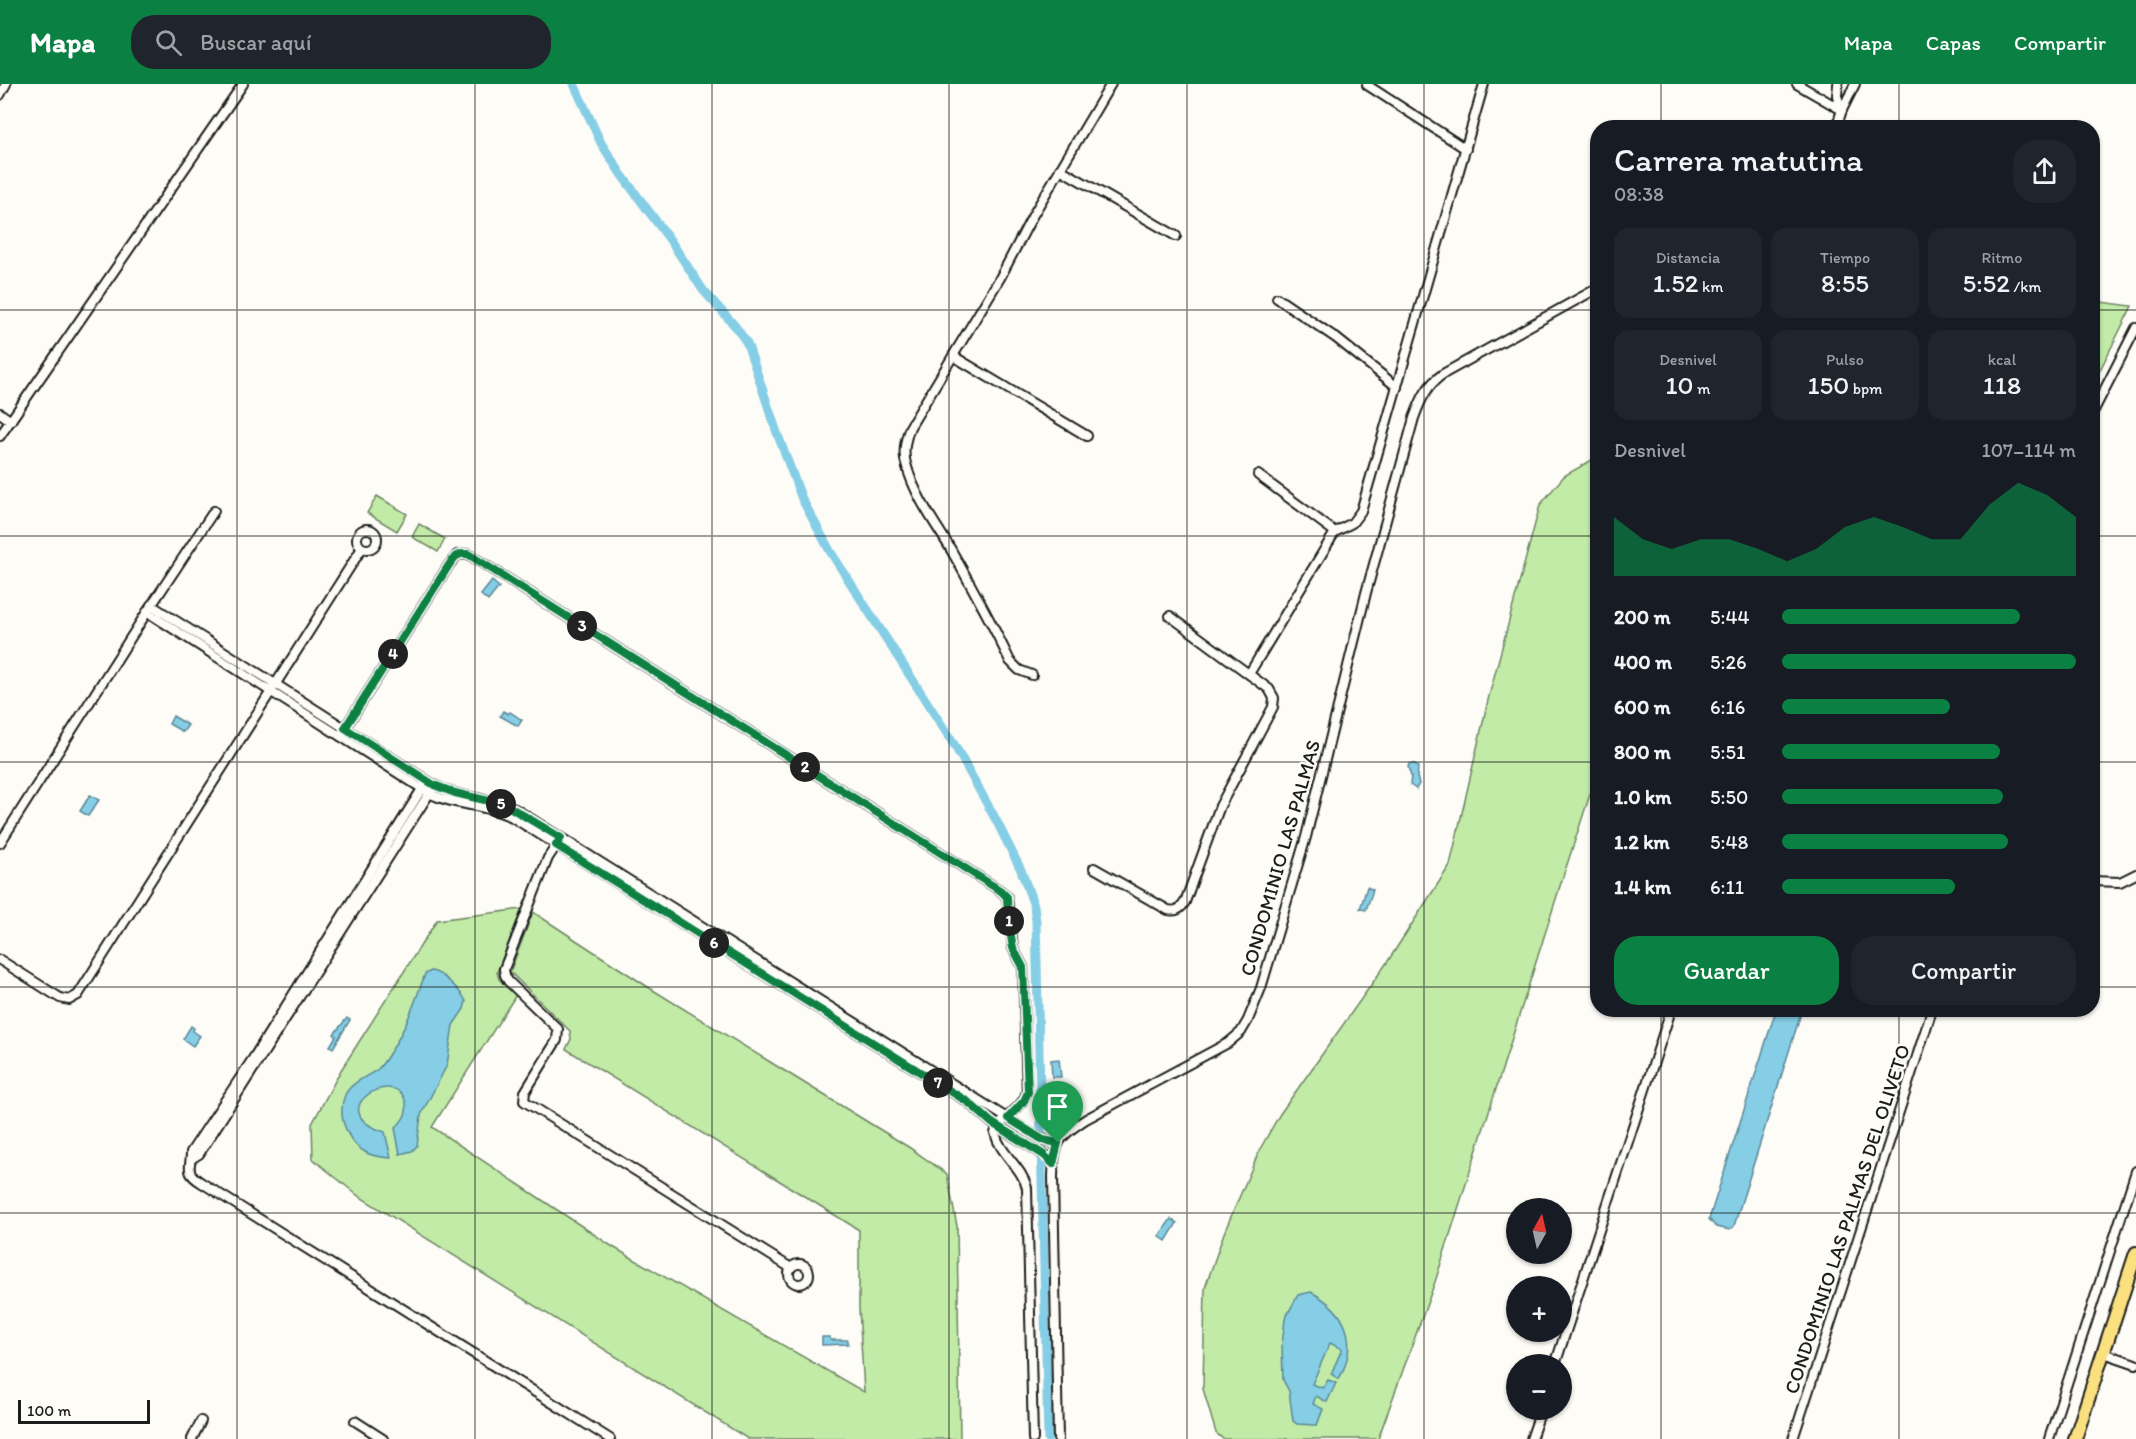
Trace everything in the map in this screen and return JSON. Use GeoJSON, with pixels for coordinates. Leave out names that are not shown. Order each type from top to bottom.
{"type":"FeatureCollection","features":[{"type":"Feature","properties":{"kind":"main road"},"geometry":{"type":"LineString","coordinates":[[2075,1439],[2136,1253]]}},
{"type":"Feature","properties":{"kind":"street"},"geometry":{"type":"LineString","coordinates":[[0,94],[6,84]]}},
{"type":"Feature","properties":{"kind":"street"},"geometry":{"type":"LineString","coordinates":[[0,436],[243,84]]}},
{"type":"Feature","properties":{"kind":"street"},"geometry":{"type":"LineString","coordinates":[[1032,675],[1019,670],[1010,661],[977,595],[927,510],[907,467],[904,447],[909,427],[999,278],[1111,84]]}},
{"type":"Feature","properties":{"kind":"street"},"geometry":{"type":"LineString","coordinates":[[1249,674],[1335,532],[1352,524],[1361,511],[1484,84]]}},
{"type":"Feature","properties":{"kind":"street"},"geometry":{"type":"LineString","coordinates":[[1797,84],[1842,110]]}},
{"type":"Feature","properties":{"kind":"street"},"geometry":{"type":"LineString","coordinates":[[1838,84],[1837,96],[1842,110]]}},
{"type":"Feature","properties":{"kind":"street"},"geometry":{"type":"LineString","coordinates":[[1839,120],[1855,84]]}},
{"type":"Feature","properties":{"kind":"street"},"geometry":{"type":"LineString","coordinates":[[1367,86],[1466,149]]}},
{"type":"Feature","properties":{"kind":"street"},"geometry":{"type":"LineString","coordinates":[[1060,169],[1176,236]]}},
{"type":"Feature","properties":{"kind":"street","name":"CONDOMINIO LAS PALMAS"},"geometry":{"type":"LineString","coordinates":[[1058,1143],[1067,1132],[1086,1119],[1228,1043],[1245,1026],[1261,988],[1306,837],[1366,593],[1414,418],[1422,397],[1431,383],[1443,374],[1590,292]]}},
{"type":"Feature","properties":{"kind":"street"},"geometry":{"type":"LineString","coordinates":[[1277,298],[1336,338],[1397,387]]}},
{"type":"Feature","properties":{"kind":"street"},"geometry":{"type":"LineString","coordinates":[[2100,398],[2136,328]]}},
{"type":"Feature","properties":{"kind":"street"},"geometry":{"type":"LineString","coordinates":[[953,356],[1087,436]]}},
{"type":"Feature","properties":{"kind":"street"},"geometry":{"type":"LineString","coordinates":[[0,413],[12,421]]}},
{"type":"Feature","properties":{"kind":"street"},"geometry":{"type":"LineString","coordinates":[[1258,476],[1335,532]]}},
{"type":"Feature","properties":{"kind":"street"},"geometry":{"type":"LineString","coordinates":[[0,843],[149,608],[214,511]]}},
{"type":"Feature","properties":{"kind":"street"},"geometry":{"type":"LineString","coordinates":[[0,960],[60,998],[69,1000],[78,995],[362,548]]}},
{"type":"Feature","properties":{"kind":"street"},"geometry":{"type":"LineString","coordinates":[[340,736],[449,565],[458,555],[468,554],[1001,891],[1007,897],[1013,948],[1023,967],[1028,1092],[1024,1101],[995,1132],[996,1139],[1022,1177],[1028,1193],[1033,1439]]}},
{"type":"Feature","properties":{"kind":"street"},"geometry":{"type":"LineString","coordinates":[[149,608],[345,728],[428,786],[441,798],[508,815],[559,842],[1032,1134],[1043,1140],[1058,1143],[1053,1164],[1058,1439]]}},
{"type":"Feature","properties":{"kind":"street"},"geometry":{"type":"LineString","coordinates":[[149,608],[270,692],[340,736],[428,786]]}},
{"type":"Feature","properties":{"kind":"street"},"geometry":{"type":"LineString","coordinates":[[1094,868],[1168,910],[1177,910],[1183,906],[1217,812],[1273,707],[1274,698],[1271,692],[1170,616]]}},
{"type":"Feature","properties":{"kind":"street"},"geometry":{"type":"LineString","coordinates":[[428,786],[191,1152],[189,1170],[195,1179],[610,1439]]}},
{"type":"Feature","properties":{"kind":"street"},"geometry":{"type":"LineString","coordinates":[[559,842],[968,1102],[998,1127],[1044,1155],[1053,1164]]}},
{"type":"Feature","properties":{"kind":"street"},"geometry":{"type":"LineString","coordinates":[[559,842],[548,858],[504,969],[508,981],[556,1025],[559,1031],[557,1040],[525,1092],[524,1101],[791,1268]]}},
{"type":"Feature","properties":{"kind":"street"},"geometry":{"type":"LineString","coordinates":[[2100,881],[2120,882],[2136,874]]}},
{"type":"Feature","properties":{"kind":"street"},"geometry":{"type":"LineString","coordinates":[[1560,1354],[1669,1017]]}},
{"type":"Feature","properties":{"kind":"street","name":"CONDOMINIO LAS PALMAS DEL OLIVETO"},"geometry":{"type":"LineString","coordinates":[[1793,1439],[1930,1017]]}},
{"type":"Feature","properties":{"kind":"street"},"geometry":{"type":"LineString","coordinates":[[2049,1439],[2136,1171]]}},
{"type":"Feature","properties":{"kind":"street"},"geometry":{"type":"LineString","coordinates":[[2104,1353],[2136,1364]]}},
{"type":"Feature","properties":{"kind":"street"},"geometry":{"type":"LineString","coordinates":[[1531,1439],[1538,1420]]}},
{"type":"Feature","properties":{"kind":"street"},"geometry":{"type":"LineString","coordinates":[[192,1439],[201,1421]]}},
{"type":"Feature","properties":{"kind":"street"},"geometry":{"type":"LineString","coordinates":[[355,1421],[383,1439]]}},
{"type":"Feature","properties":{"kind":"green space"},"geometry":{"type":"Polygon","coordinates":[[[2100,302],[2132,306],[2100,370],[2100,302]]]}},
{"type":"Feature","properties":{"kind":"green space"},"geometry":{"type":"Polygon","coordinates":[[[1590,461],[1590,794],[1435,1282],[1378,1439],[1223,1439],[1216,1433],[1203,1389],[1205,1288],[1224,1233],[1260,1149],[1280,1114],[1388,961],[1450,865],[1489,696],[1540,505],[1564,476],[1590,461]]]}},
{"type":"Feature","properties":{"kind":"green space"},"geometry":{"type":"Polygon","coordinates":[[[377,496],[407,514],[397,531],[367,513],[377,496]]]}},
{"type":"Feature","properties":{"kind":"green space"},"geometry":{"type":"Polygon","coordinates":[[[419,524],[445,539],[438,552],[412,537],[419,524]]]}},
{"type":"Feature","properties":{"kind":"green space"},"geometry":{"type":"Polygon","coordinates":[[[522,909],[497,972],[499,979],[516,995],[432,1127],[613,1247],[864,1392],[859,1308],[859,1230],[566,1049],[571,1039],[570,1031],[510,972],[533,912],[648,987],[910,1148],[947,1174],[957,1226],[960,1439],[748,1439],[357,1195],[313,1159],[312,1124],[341,1070],[437,920],[522,909]]]}},
{"type":"Feature","properties":{"kind":"water"},"geometry":{"type":"Polygon","coordinates":[[[492,581],[499,587],[488,601],[481,595],[492,581]]]}},
{"type":"Feature","properties":{"kind":"water"},"geometry":{"type":"Polygon","coordinates":[[[503,711],[508,714],[510,712],[522,720],[518,726],[500,716],[503,711]]]}},
{"type":"Feature","properties":{"kind":"water"},"geometry":{"type":"Polygon","coordinates":[[[173,716],[188,725],[183,732],[169,724],[173,716]]]}},
{"type":"Feature","properties":{"kind":"water"},"geometry":{"type":"Polygon","coordinates":[[[1409,764],[1415,764],[1418,767],[1419,784],[1416,789],[1410,785],[1409,764]]]}},
{"type":"Feature","properties":{"kind":"water"},"geometry":{"type":"Polygon","coordinates":[[[90,795],[99,800],[88,816],[80,811],[90,795]]]}},
{"type":"Feature","properties":{"kind":"water"},"geometry":{"type":"Polygon","coordinates":[[[1367,887],[1373,890],[1366,910],[1360,909],[1367,887]]]}},
{"type":"Feature","properties":{"kind":"water"},"geometry":{"type":"Polygon","coordinates":[[[431,971],[450,982],[466,1001],[464,1009],[453,1025],[447,1065],[421,1115],[417,1146],[412,1151],[400,1154],[395,1128],[404,1118],[406,1104],[400,1093],[390,1088],[379,1089],[360,1103],[359,1113],[366,1123],[385,1132],[391,1158],[372,1155],[355,1144],[346,1129],[342,1112],[345,1095],[351,1087],[378,1069],[385,1060],[405,1025],[425,974],[431,971]]]}},
{"type":"Feature","properties":{"kind":"water"},"geometry":{"type":"Polygon","coordinates":[[[1774,1017],[1800,1017],[1734,1226],[1730,1230],[1716,1227],[1709,1219],[1774,1017]]]}},
{"type":"Feature","properties":{"kind":"water"},"geometry":{"type":"Polygon","coordinates":[[[347,1018],[350,1020],[333,1048],[330,1046],[336,1036],[334,1034],[347,1018]]]}},
{"type":"Feature","properties":{"kind":"water"},"geometry":{"type":"Polygon","coordinates":[[[191,1026],[194,1028],[193,1031],[200,1036],[193,1046],[183,1039],[191,1026]]]}},
{"type":"Feature","properties":{"kind":"water"},"geometry":{"type":"Polygon","coordinates":[[[1059,1059],[1061,1077],[1052,1077],[1051,1060],[1059,1059]]]}},
{"type":"Feature","properties":{"kind":"water"},"geometry":{"type":"Polygon","coordinates":[[[1171,1219],[1177,1223],[1166,1241],[1159,1236],[1171,1219]]]}},
{"type":"Feature","properties":{"kind":"water"},"geometry":{"type":"Polygon","coordinates":[[[1311,1292],[1333,1308],[1341,1318],[1348,1340],[1345,1365],[1339,1379],[1331,1374],[1342,1349],[1330,1343],[1312,1384],[1323,1388],[1328,1380],[1336,1383],[1327,1402],[1316,1396],[1313,1404],[1323,1409],[1317,1425],[1297,1424],[1293,1421],[1289,1391],[1283,1380],[1282,1345],[1285,1319],[1298,1295],[1311,1292]]]}},
{"type":"Feature","properties":{"kind":"water"},"geometry":{"type":"Polygon","coordinates":[[[822,1337],[830,1337],[830,1340],[848,1340],[848,1344],[822,1345],[822,1337]]]}},
{"type":"Feature","properties":{"kind":"waterway"},"geometry":{"type":"LineString","coordinates":[[574,84],[601,143],[621,174],[670,240],[703,290],[747,343],[802,499],[830,551],[955,746],[1021,870],[1034,906],[1048,1439]]}},
{"type":"Feature","properties":{"kind":"route"},"geometry":{"type":"LineString","coordinates":[[468,554],[1001,891],[1007,897],[1013,948],[1023,967],[1028,1092],[1024,1101],[1008,1118],[1043,1140],[1058,1143],[1053,1164],[1044,1155],[992,1123],[968,1102],[556,845],[561,838],[517,810],[438,787],[345,728],[455,557],[468,554]]}}]}
